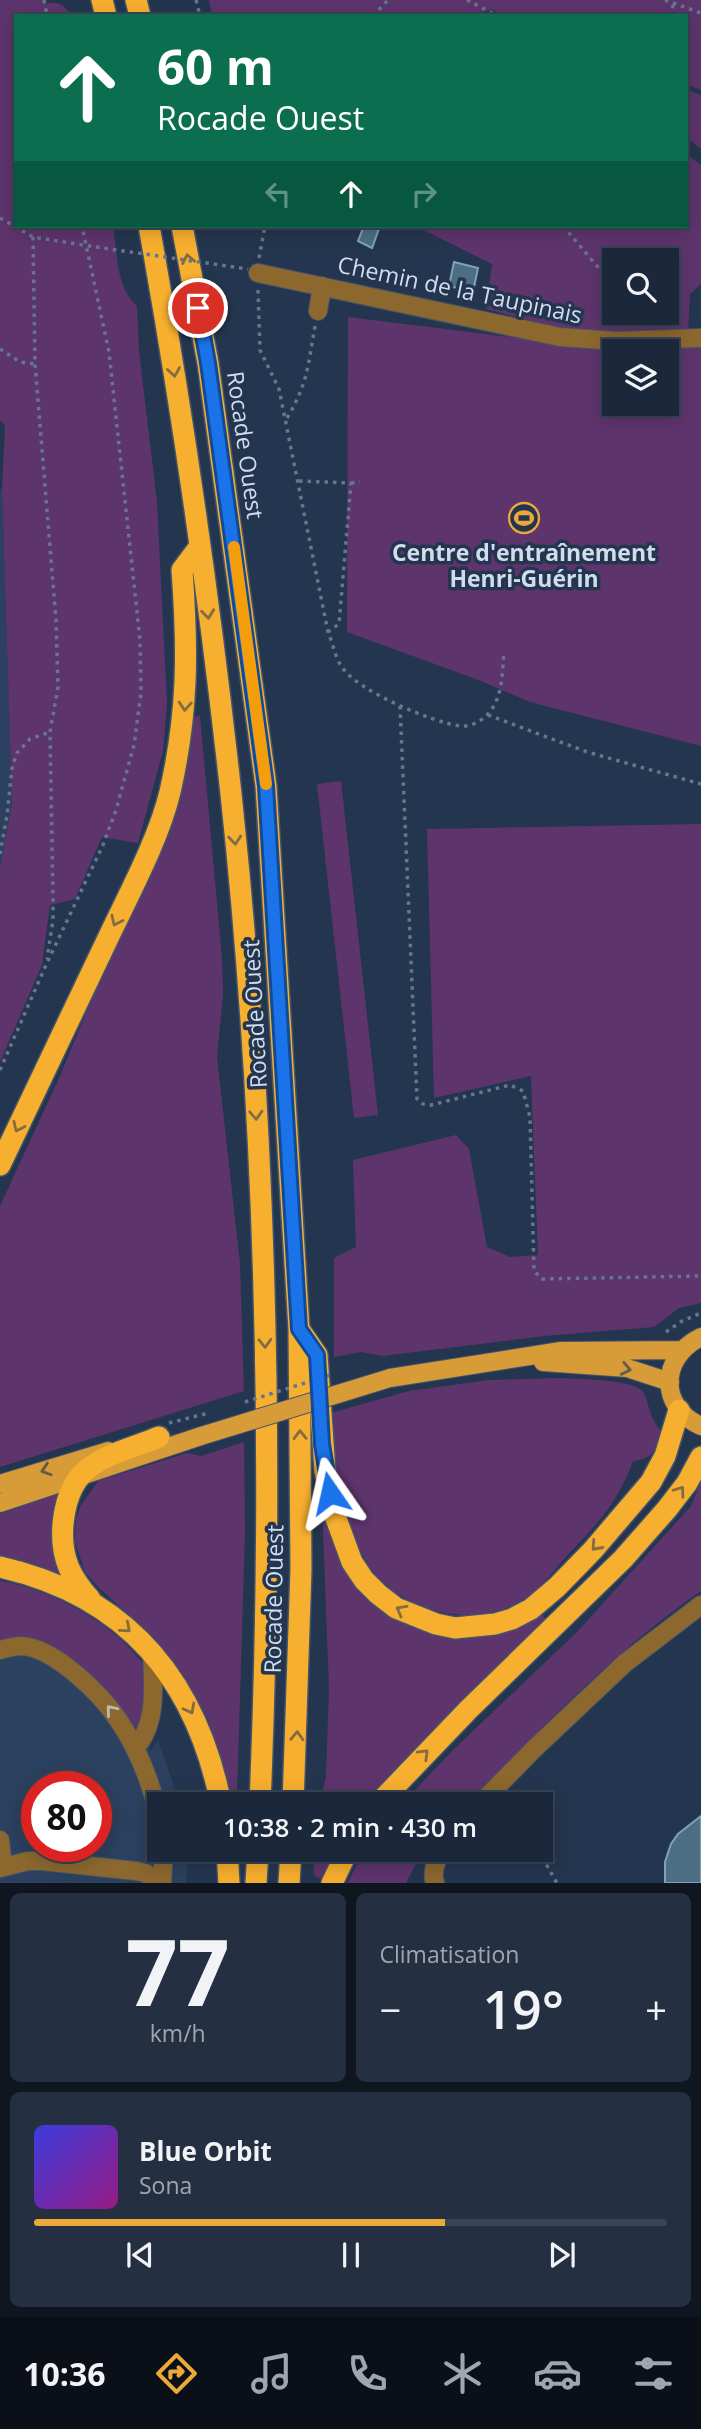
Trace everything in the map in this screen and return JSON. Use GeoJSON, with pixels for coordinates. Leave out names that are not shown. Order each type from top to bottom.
{"type":"FeatureCollection","features":[{"type":"Feature","properties":{"kind":"highway","name":"Rocade Ouest"},"geometry":{"type":"LineString","coordinates":[[149,228],[183,424],[200,546],[231,794],[249,1002],[257,1128],[267,1480],[267,1592],[260,1792]]}},
{"type":"Feature","properties":{"kind":"highway","name":"Rocade Ouest"},"geometry":{"type":"LineString","coordinates":[[182,228],[208,363],[266,786],[299,1329],[301,1569],[293,1792]]}},
{"type":"Feature","properties":{"kind":"highway"},"geometry":{"type":"LineString","coordinates":[[0,1165],[144,862],[169,795],[184,718],[187,675],[182,570],[200,546]]}},
{"type":"Feature","properties":{"kind":"highway"},"geometry":{"type":"LineString","coordinates":[[299,1329],[317,1355],[325,1471],[334,1513],[352,1562],[364,1580],[396,1608],[436,1624],[455,1628],[474,1627],[512,1619],[531,1609],[557,1587],[593,1550],[651,1482],[665,1457],[679,1410]]}},
{"type":"Feature","properties":{"kind":"highway"},"geometry":{"type":"LineString","coordinates":[[92,1601],[69,1569],[64,1553],[65,1513],[79,1477],[97,1463],[159,1437]]}},
{"type":"Feature","properties":{"kind":"highway"},"geometry":{"type":"LineString","coordinates":[[390,1792],[623,1559],[687,1483],[701,1457]]}},
{"type":"Feature","properties":{"kind":"highway"},"geometry":{"type":"LineString","coordinates":[[0,1567],[30,1575],[92,1601],[152,1652],[177,1686],[196,1720],[208,1751],[218,1792]]}},
{"type":"Feature","properties":{"kind":"highway"},"geometry":{"type":"LineString","coordinates":[[228,1862],[229,1883]]}},
{"type":"Feature","properties":{"kind":"highway"},"geometry":{"type":"LineString","coordinates":[[256,1883],[257,1862]]}},
{"type":"Feature","properties":{"kind":"highway"},"geometry":{"type":"LineString","coordinates":[[289,1883],[290,1862]]}},
{"type":"Feature","properties":{"kind":"highway"},"geometry":{"type":"LineString","coordinates":[[332,1883],[342,1862]]}},
{"type":"Feature","properties":{"kind":"main road"},"geometry":{"type":"LineString","coordinates":[[701,1337],[681,1350],[672,1365],[670,1382],[673,1399],[679,1410],[701,1426]]}},
{"type":"Feature","properties":{"kind":"main road"},"geometry":{"type":"LineString","coordinates":[[0,1503],[201,1436],[390,1378],[561,1351],[681,1350]]}},
{"type":"Feature","properties":{"kind":"main road"},"geometry":{"type":"LineString","coordinates":[[510,1360],[627,1368],[670,1382]]}},
{"type":"Feature","properties":{"kind":"main road"},"geometry":{"type":"LineString","coordinates":[[0,1484],[159,1437],[201,1436]]}},
{"type":"Feature","properties":{"kind":"street","name":"Chemin de la Taupinais"},"geometry":{"type":"LineString","coordinates":[[253,271],[560,337],[616,341],[701,338]]}},
{"type":"Feature","properties":{"kind":"street"},"geometry":{"type":"LineString","coordinates":[[318,311],[322,286]]}},
{"type":"Feature","properties":{"kind":"street"},"geometry":{"type":"LineString","coordinates":[[492,1792],[625,1663],[701,1605]]}},
{"type":"Feature","properties":{"kind":"street"},"geometry":{"type":"LineString","coordinates":[[0,1650],[21,1646],[31,1648],[68,1669],[106,1704],[135,1748],[151,1792]]}},
{"type":"Feature","properties":{"kind":"street"},"geometry":{"type":"LineString","coordinates":[[135,1748],[143,1740],[149,1720],[152,1701],[152,1652]]}},
{"type":"Feature","properties":{"kind":"street"},"geometry":{"type":"LineString","coordinates":[[0,1840],[1,1868],[28,1861],[42,1861],[136,1871],[146,1873],[156,1883]]}},
{"type":"Feature","properties":{"kind":"street"},"geometry":{"type":"LineString","coordinates":[[162,1883],[163,1862]]}},
{"type":"Feature","properties":{"kind":"street"},"geometry":{"type":"LineString","coordinates":[[435,1883],[433,1876],[436,1862]]}},
{"type":"Feature","properties":{"kind":"path"},"geometry":{"type":"LineString","coordinates":[[375,14],[388,0]]}},
{"type":"Feature","properties":{"kind":"path"},"geometry":{"type":"LineString","coordinates":[[467,0],[494,14]]}},
{"type":"Feature","properties":{"kind":"path"},"geometry":{"type":"LineString","coordinates":[[665,0],[701,13]]}},
{"type":"Feature","properties":{"kind":"path"},"geometry":{"type":"LineString","coordinates":[[670,14],[674,3]]}},
{"type":"Feature","properties":{"kind":"path"},"geometry":{"type":"LineString","coordinates":[[17,228],[33,237],[253,271]]}},
{"type":"Feature","properties":{"kind":"path"},"geometry":{"type":"LineString","coordinates":[[0,1070],[103,845],[134,745],[141,693],[140,640],[108,352],[82,228]]}},
{"type":"Feature","properties":{"kind":"path"},"geometry":{"type":"LineString","coordinates":[[264,228],[253,271],[260,350],[279,389],[328,632],[341,667],[358,684],[400,706],[461,726],[473,725],[488,715],[499,696],[504,652]]}},
{"type":"Feature","properties":{"kind":"path"},"geometry":{"type":"LineString","coordinates":[[565,228],[602,272]]}},
{"type":"Feature","properties":{"kind":"path"},"geometry":{"type":"LineString","coordinates":[[33,237],[35,364],[56,620],[58,687],[50,732],[53,920],[46,965]]}},
{"type":"Feature","properties":{"kind":"path"},"geometry":{"type":"LineString","coordinates":[[286,420],[307,377],[318,311]]}},
{"type":"Feature","properties":{"kind":"path"},"geometry":{"type":"LineString","coordinates":[[0,349],[20,362],[35,364]]}},
{"type":"Feature","properties":{"kind":"path"},"geometry":{"type":"LineString","coordinates":[[299,481],[360,482]]}},
{"type":"Feature","properties":{"kind":"path"},"geometry":{"type":"LineString","coordinates":[[328,632],[340,624],[351,483]]}},
{"type":"Feature","properties":{"kind":"path"},"geometry":{"type":"LineString","coordinates":[[400,706],[417,1099],[423,1104],[431,1105],[510,1085],[523,1091],[530,1116],[534,1271],[542,1279],[701,1276]]}},
{"type":"Feature","properties":{"kind":"path"},"geometry":{"type":"LineString","coordinates":[[488,715],[587,752],[701,784]]}},
{"type":"Feature","properties":{"kind":"path"},"geometry":{"type":"LineString","coordinates":[[0,854],[8,815],[12,768],[17,753],[30,739],[50,732]]}},
{"type":"Feature","properties":{"kind":"path"},"geometry":{"type":"LineString","coordinates":[[682,1321],[701,1313]]}},
{"type":"Feature","properties":{"kind":"path"},"geometry":{"type":"LineString","coordinates":[[233,1405],[330,1375]]}},
{"type":"Feature","properties":{"kind":"path"},"geometry":{"type":"LineString","coordinates":[[545,1862],[557,1883]]}},
{"type":"Feature","properties":{"kind":"shaded area"},"geometry":{"type":"Polygon","coordinates":[[[0,0],[44,0],[45,4],[61,4],[70,14],[14,14],[14,228],[113,228],[121,280],[137,306],[139,351],[157,502],[167,703],[163,751],[138,843],[102,837],[75,899],[50,905],[42,965],[0,1062],[0,868],[12,804],[2,489],[5,426],[0,420],[0,0]]]}},
{"type":"Feature","properties":{"kind":"shaded area"},"geometry":{"type":"Polygon","coordinates":[[[209,0],[701,0],[701,90],[688,85],[688,14],[502,14],[492,10],[470,14],[212,14],[209,0]]]}},
{"type":"Feature","properties":{"kind":"shaded area"},"geometry":{"type":"Polygon","coordinates":[[[688,90],[701,95],[701,149],[688,139],[688,90]]]}},
{"type":"Feature","properties":{"kind":"shaded area"},"geometry":{"type":"Polygon","coordinates":[[[688,155],[701,165],[701,284],[690,294],[688,336],[586,335],[486,309],[492,264],[419,228],[688,228],[688,155]]]}},
{"type":"Feature","properties":{"kind":"shaded area","name":"Centre d'entraînement Henri-Guérin"},"geometry":{"type":"Polygon","coordinates":[[[348,317],[582,346],[602,346],[602,416],[679,416],[679,347],[701,347],[701,746],[530,702],[481,681],[347,632],[348,317]]]}},
{"type":"Feature","properties":{"kind":"shaded area"},"geometry":{"type":"Polygon","coordinates":[[[2,489],[12,804],[0,868],[0,490],[2,489]]]}},
{"type":"Feature","properties":{"kind":"shaded area"},"geometry":{"type":"Polygon","coordinates":[[[200,716],[222,958],[223,995],[217,1057],[240,1264],[244,1391],[0,1467],[0,1206],[60,1076],[162,829],[190,717],[200,716]]]}},
{"type":"Feature","properties":{"kind":"shaded area"},"geometry":{"type":"Polygon","coordinates":[[[341,781],[378,1115],[354,1118],[317,784],[341,781]]]}},
{"type":"Feature","properties":{"kind":"shaded area"},"geometry":{"type":"Polygon","coordinates":[[[701,824],[701,1303],[679,1308],[654,1327],[544,1336],[383,1356],[361,1352],[334,1357],[334,1258],[356,1247],[353,1160],[456,1135],[469,1149],[487,1247],[510,1257],[538,1255],[531,1076],[434,1098],[427,829],[701,824]]]}},
{"type":"Feature","properties":{"kind":"shaded area"},"geometry":{"type":"Polygon","coordinates":[[[561,1378],[617,1382],[638,1388],[643,1392],[653,1418],[662,1432],[650,1456],[633,1461],[620,1490],[596,1525],[531,1594],[492,1612],[470,1615],[426,1608],[406,1599],[388,1586],[373,1571],[355,1537],[342,1496],[327,1414],[409,1391],[489,1380],[561,1378]]]}},
{"type":"Feature","properties":{"kind":"shaded area"},"geometry":{"type":"Polygon","coordinates":[[[244,1442],[245,1532],[237,1792],[230,1792],[208,1720],[185,1677],[152,1635],[85,1572],[75,1542],[76,1519],[81,1505],[98,1481],[187,1453],[201,1456],[244,1442]]]}},
{"type":"Feature","properties":{"kind":"shaded area"},"geometry":{"type":"Polygon","coordinates":[[[701,1481],[701,1591],[608,1665],[479,1792],[413,1792],[452,1751],[578,1631],[691,1506],[701,1481]]]}},
{"type":"Feature","properties":{"kind":"shaded area"},"geometry":{"type":"Polygon","coordinates":[[[60,1494],[51,1537],[66,1579],[0,1561],[0,1514],[60,1494]]]}},
{"type":"Feature","properties":{"kind":"shaded area"},"geometry":{"type":"Polygon","coordinates":[[[322,1503],[407,1622],[542,1613],[548,1626],[383,1792],[323,1792],[326,1776],[329,1688],[322,1503]]]}},
{"type":"Feature","properties":{"kind":"shaded area"},"geometry":{"type":"Polygon","coordinates":[[[0,1581],[35,1590],[72,1606],[105,1627],[132,1651],[144,1666],[148,1685],[138,1731],[110,1695],[76,1664],[37,1640],[0,1641],[0,1581]]]}},
{"type":"Feature","properties":{"kind":"shaded area"},"geometry":{"type":"Polygon","coordinates":[[[19,1623],[141,1713],[135,1729],[138,1731],[155,1725],[149,1753],[158,1740],[176,1792],[147,1792],[147,1862],[187,1862],[186,1883],[0,1883],[0,1641],[19,1623]]]}},
{"type":"Feature","properties":{"kind":"shaded area"},"geometry":{"type":"Polygon","coordinates":[[[313,1862],[333,1862],[324,1877],[318,1878],[314,1875],[313,1862]]]}},
{"type":"Feature","properties":{"kind":"shaded area"},"geometry":{"type":"Polygon","coordinates":[[[358,1862],[417,1862],[406,1883],[348,1883],[358,1862]]]}},
{"type":"Feature","properties":{"kind":"building"},"geometry":{"type":"Polygon","coordinates":[[[363,228],[379,228],[372,248],[358,241],[363,228]]]}},
{"type":"Feature","properties":{"kind":"building"},"geometry":{"type":"Polygon","coordinates":[[[454,262],[478,268],[473,292],[449,286],[454,262]]]}},
{"type":"Feature","properties":{"kind":"building"},"geometry":{"type":"Polygon","coordinates":[[[701,1816],[701,1883],[665,1883],[665,1862],[671,1844],[678,1834],[701,1816]]]}},
{"type":"Feature","properties":{"kind":"slow traffic"},"geometry":{"type":"LineString","coordinates":[[234,547],[266,784]]}},
{"type":"Feature","properties":{"kind":"place","name":"Centre d'entraînement Henri-Guérin"},"geometry":{"type":"Point","coordinates":[524,518]}},
{"type":"Feature","properties":{"kind":"route"},"geometry":{"type":"LineString","coordinates":[[198,308],[208,363],[266,786],[299,1329],[317,1355],[322,1444],[330,1493]]}}]}
